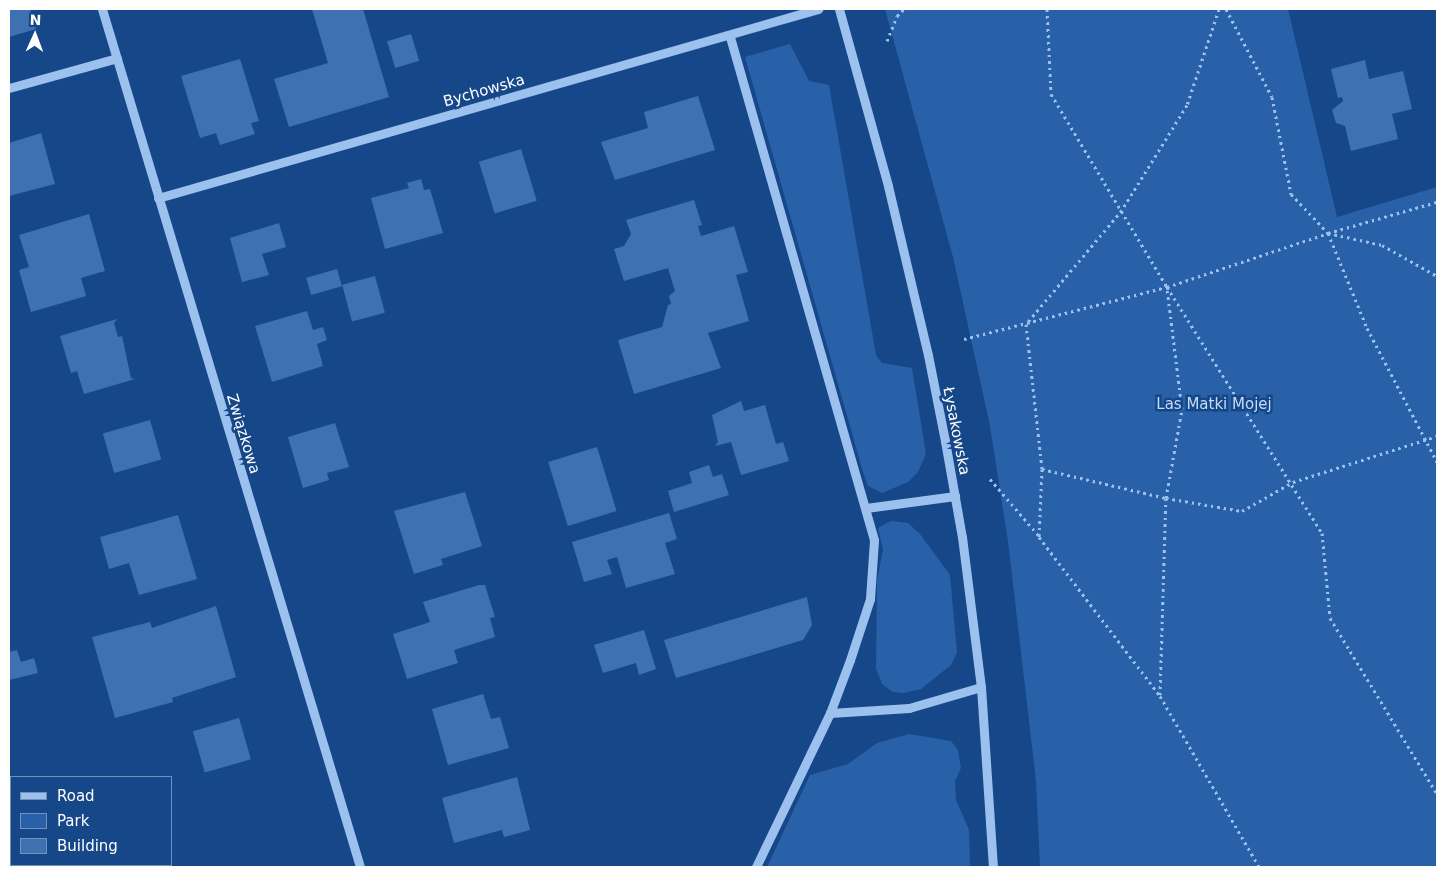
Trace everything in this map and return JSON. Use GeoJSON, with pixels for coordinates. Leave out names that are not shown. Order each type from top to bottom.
{"type":"FeatureCollection","features":[{"type":"Feature","properties":{"kind":"street","name":"Związkowa"},"geometry":{"type":"LineString","coordinates":[[102,9],[360,867]]}},
{"type":"Feature","properties":{"kind":"street","name":"Bychowska"},"geometry":{"type":"LineString","coordinates":[[158,198],[730,36],[818,9]]}},
{"type":"Feature","properties":{"kind":"street","name":"Łysakowska"},"geometry":{"type":"LineString","coordinates":[[839,9],[888,186],[928,354],[954,496],[981,687],[994,867]]}},
{"type":"Feature","properties":{"kind":"street"},"geometry":{"type":"LineString","coordinates":[[730,36],[874,540],[870,599],[830,713],[756,867]]}},
{"type":"Feature","properties":{"kind":"street"},"geometry":{"type":"LineString","coordinates":[[9,88],[117,58]]}},
{"type":"Feature","properties":{"kind":"street"},"geometry":{"type":"LineString","coordinates":[[866,508],[954,496]]}},
{"type":"Feature","properties":{"kind":"street"},"geometry":{"type":"LineString","coordinates":[[830,713],[909,708],[981,687]]}},
{"type":"Feature","properties":{"kind":"path"},"geometry":{"type":"LineString","coordinates":[[887,42],[897,16],[904,9]]}},
{"type":"Feature","properties":{"kind":"path"},"geometry":{"type":"LineString","coordinates":[[1047,9],[1051,94],[1167,287],[1293,482],[1322,533],[1330,618],[1437,794]]}},
{"type":"Feature","properties":{"kind":"path"},"geometry":{"type":"LineString","coordinates":[[1039,536],[1042,469],[1026,324],[1122,210],[1187,105],[1219,9]]}},
{"type":"Feature","properties":{"kind":"path"},"geometry":{"type":"LineString","coordinates":[[1226,9],[1272,97],[1291,194],[1328,233],[1367,328],[1423,441],[1437,462]]}},
{"type":"Feature","properties":{"kind":"path"},"geometry":{"type":"LineString","coordinates":[[964,339],[1167,287],[1328,233],[1437,202]]}},
{"type":"Feature","properties":{"kind":"path"},"geometry":{"type":"LineString","coordinates":[[1328,233],[1382,245],[1437,276]]}},
{"type":"Feature","properties":{"kind":"path"},"geometry":{"type":"LineString","coordinates":[[1160,696],[1166,498],[1182,409],[1167,287]]}},
{"type":"Feature","properties":{"kind":"path"},"geometry":{"type":"LineString","coordinates":[[1042,469],[1166,498],[1242,511],[1293,482],[1437,436]]}},
{"type":"Feature","properties":{"kind":"path"},"geometry":{"type":"LineString","coordinates":[[990,479],[1039,536],[1160,696],[1259,867]]}},
{"type":"Feature","properties":{"kind":"green space","name":"Las Matki Mojej"},"geometry":{"type":"Polygon","coordinates":[[[885,9],[1288,9],[1337,217],[1437,187],[1437,867],[1040,867],[1036,781],[1008,541],[990,426],[953,257],[885,9]]]}},
{"type":"Feature","properties":{"kind":"green space"},"geometry":{"type":"Polygon","coordinates":[[[790,44],[809,81],[829,85],[876,355],[882,363],[912,368],[926,454],[918,472],[908,482],[882,493],[868,486],[863,472],[745,57],[790,44]]]}},
{"type":"Feature","properties":{"kind":"green space"},"geometry":{"type":"Polygon","coordinates":[[[891,521],[908,523],[920,534],[950,575],[957,653],[951,665],[921,689],[903,693],[893,692],[882,684],[876,668],[877,581],[883,550],[878,528],[891,521]]]}},
{"type":"Feature","properties":{"kind":"green space"},"geometry":{"type":"Polygon","coordinates":[[[909,734],[951,741],[958,750],[961,768],[955,781],[956,800],[969,830],[970,867],[767,867],[810,775],[848,764],[877,743],[909,734]]]}},
{"type":"Feature","properties":{"kind":"building"},"geometry":{"type":"Polygon","coordinates":[[[9,9],[30,9],[36,29],[9,37],[9,9]]]}},
{"type":"Feature","properties":{"kind":"building"},"geometry":{"type":"Polygon","coordinates":[[[312,9],[363,9],[389,97],[289,127],[274,79],[328,63],[312,9]]]}},
{"type":"Feature","properties":{"kind":"building"},"geometry":{"type":"Polygon","coordinates":[[[411,34],[419,61],[395,68],[387,41],[411,34]]]}},
{"type":"Feature","properties":{"kind":"building"},"geometry":{"type":"Polygon","coordinates":[[[240,59],[259,121],[251,123],[255,134],[220,145],[216,133],[200,138],[181,76],[240,59]]]}},
{"type":"Feature","properties":{"kind":"building"},"geometry":{"type":"Polygon","coordinates":[[[1365,60],[1369,79],[1403,71],[1412,109],[1392,114],[1398,139],[1351,151],[1345,126],[1336,123],[1332,110],[1343,101],[1342,97],[1338,98],[1331,69],[1365,60]]]}},
{"type":"Feature","properties":{"kind":"building"},"geometry":{"type":"Polygon","coordinates":[[[698,96],[715,150],[615,180],[601,142],[648,128],[644,112],[698,96]]]}},
{"type":"Feature","properties":{"kind":"building"},"geometry":{"type":"Polygon","coordinates":[[[41,133],[55,184],[9,196],[9,143],[41,133]]]}},
{"type":"Feature","properties":{"kind":"building"},"geometry":{"type":"Polygon","coordinates":[[[521,149],[537,201],[495,214],[479,162],[521,149]]]}},
{"type":"Feature","properties":{"kind":"building"},"geometry":{"type":"Polygon","coordinates":[[[421,179],[424,190],[430,189],[443,233],[385,249],[371,198],[409,188],[407,183],[421,179]]]}},
{"type":"Feature","properties":{"kind":"building"},"geometry":{"type":"Polygon","coordinates":[[[694,200],[702,225],[698,226],[701,236],[734,226],[748,272],[736,275],[749,321],[708,333],[721,368],[634,394],[618,340],[662,327],[668,305],[671,304],[669,296],[675,291],[668,268],[624,281],[614,249],[624,246],[631,234],[626,220],[694,200]]]}},
{"type":"Feature","properties":{"kind":"building"},"geometry":{"type":"Polygon","coordinates":[[[89,214],[105,271],[81,278],[86,296],[31,312],[19,270],[29,267],[19,235],[89,214]]]}},
{"type":"Feature","properties":{"kind":"building"},"geometry":{"type":"Polygon","coordinates":[[[279,223],[286,247],[262,254],[269,275],[242,282],[230,238],[279,223]]]}},
{"type":"Feature","properties":{"kind":"building"},"geometry":{"type":"Polygon","coordinates":[[[337,269],[342,286],[311,295],[306,278],[337,269]]]}},
{"type":"Feature","properties":{"kind":"building"},"geometry":{"type":"Polygon","coordinates":[[[375,276],[385,313],[352,322],[342,285],[375,276]]]}},
{"type":"Feature","properties":{"kind":"building"},"geometry":{"type":"Polygon","coordinates":[[[307,311],[313,330],[323,327],[327,340],[317,344],[323,366],[272,382],[255,326],[307,311]]]}},
{"type":"Feature","properties":{"kind":"building"},"geometry":{"type":"Polygon","coordinates":[[[117,319],[114,323],[118,337],[122,336],[131,378],[135,379],[84,394],[77,371],[71,373],[60,336],[117,319]]]}},
{"type":"Feature","properties":{"kind":"building"},"geometry":{"type":"Polygon","coordinates":[[[741,401],[744,411],[765,405],[776,444],[783,442],[789,461],[741,475],[731,442],[715,446],[718,442],[712,415],[741,401]]]}},
{"type":"Feature","properties":{"kind":"building"},"geometry":{"type":"Polygon","coordinates":[[[150,420],[161,459],[114,473],[103,434],[150,420]]]}},
{"type":"Feature","properties":{"kind":"building"},"geometry":{"type":"Polygon","coordinates":[[[335,423],[349,467],[327,473],[329,480],[303,488],[288,437],[335,423]]]}},
{"type":"Feature","properties":{"kind":"building"},"geometry":{"type":"Polygon","coordinates":[[[597,447],[617,511],[568,526],[548,462],[597,447]]]}},
{"type":"Feature","properties":{"kind":"building"},"geometry":{"type":"Polygon","coordinates":[[[709,465],[713,477],[722,474],[729,495],[674,512],[668,491],[692,483],[689,472],[709,465]]]}},
{"type":"Feature","properties":{"kind":"building"},"geometry":{"type":"Polygon","coordinates":[[[465,492],[482,546],[441,559],[443,565],[414,574],[394,511],[465,492]]]}},
{"type":"Feature","properties":{"kind":"building"},"geometry":{"type":"Polygon","coordinates":[[[669,513],[677,539],[665,543],[675,574],[626,588],[617,557],[607,560],[612,574],[584,582],[572,542],[669,513]]]}},
{"type":"Feature","properties":{"kind":"building"},"geometry":{"type":"Polygon","coordinates":[[[178,515],[197,579],[139,595],[129,563],[109,569],[100,537],[178,515]]]}},
{"type":"Feature","properties":{"kind":"building"},"geometry":{"type":"Polygon","coordinates":[[[479,585],[485,585],[495,617],[490,618],[495,637],[454,650],[458,663],[407,679],[393,634],[430,622],[423,602],[479,585]]]}},
{"type":"Feature","properties":{"kind":"building"},"geometry":{"type":"Polygon","coordinates":[[[807,597],[812,625],[803,640],[676,678],[664,640],[807,597]]]}},
{"type":"Feature","properties":{"kind":"building"},"geometry":{"type":"Polygon","coordinates":[[[216,606],[236,677],[172,698],[173,702],[115,718],[92,637],[150,622],[152,628],[216,606]]]}},
{"type":"Feature","properties":{"kind":"building"},"geometry":{"type":"Polygon","coordinates":[[[644,630],[656,669],[639,675],[636,663],[603,673],[594,645],[644,630]]]}},
{"type":"Feature","properties":{"kind":"building"},"geometry":{"type":"Polygon","coordinates":[[[17,650],[21,662],[34,658],[38,673],[9,680],[9,652],[17,650]]]}},
{"type":"Feature","properties":{"kind":"building"},"geometry":{"type":"Polygon","coordinates":[[[483,694],[491,719],[500,717],[509,748],[448,765],[432,709],[483,694]]]}},
{"type":"Feature","properties":{"kind":"building"},"geometry":{"type":"Polygon","coordinates":[[[239,718],[251,759],[205,773],[193,731],[239,718]]]}},
{"type":"Feature","properties":{"kind":"building"},"geometry":{"type":"Polygon","coordinates":[[[517,777],[530,830],[504,837],[502,830],[454,843],[442,798],[517,777]]]}},
{"type":"Feature","properties":{"kind":"building"},"geometry":{"type":"Polygon","coordinates":[[[92,866],[146,866],[146,867],[92,866]]]}}]}
